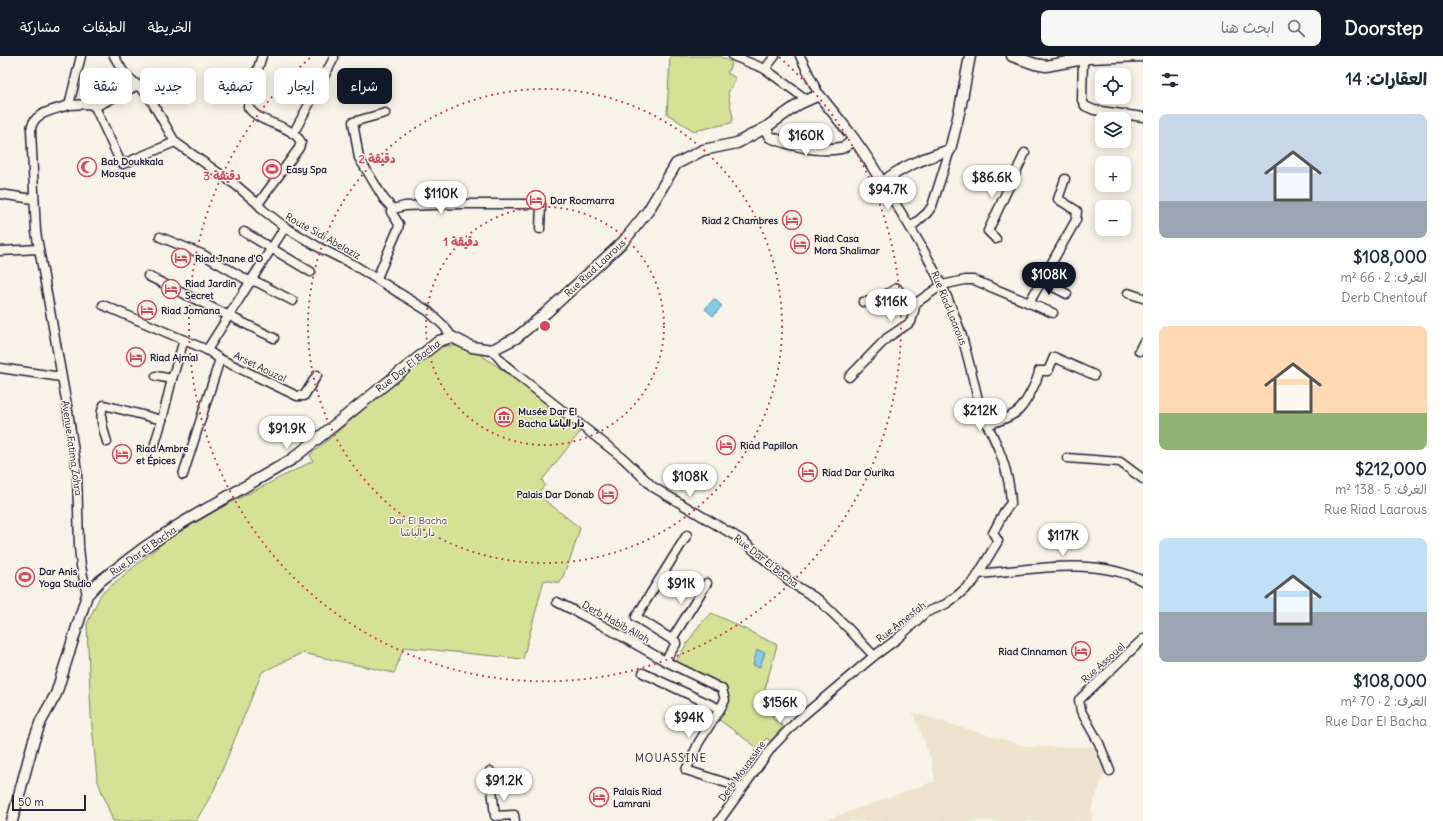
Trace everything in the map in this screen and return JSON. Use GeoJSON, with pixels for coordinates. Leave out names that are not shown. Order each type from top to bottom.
{"type":"FeatureCollection","features":[{"type":"Feature","properties":{"kind":"street"},"geometry":{"type":"LineString","coordinates":[[81,56],[69,105],[89,104],[95,106],[138,85]]}},
{"type":"Feature","properties":{"kind":"street","name":"Route Sidi Abelaziz"},"geometry":{"type":"LineString","coordinates":[[114,56],[124,73],[148,96],[175,142],[237,186],[263,210],[285,227],[377,278],[428,311],[444,326],[452,337]]}},
{"type":"Feature","properties":{"kind":"street"},"geometry":{"type":"LineString","coordinates":[[258,204],[299,148],[301,142],[294,134],[257,115],[248,107],[249,96],[262,56]]}},
{"type":"Feature","properties":{"kind":"street"},"geometry":{"type":"LineString","coordinates":[[733,56],[765,69],[807,100]]}},
{"type":"Feature","properties":{"kind":"street"},"geometry":{"type":"LineString","coordinates":[[765,69],[775,56]]}},
{"type":"Feature","properties":{"kind":"street"},"geometry":{"type":"LineString","coordinates":[[800,56],[819,95]]}},
{"type":"Feature","properties":{"kind":"street"},"geometry":{"type":"LineString","coordinates":[[911,227],[927,214],[932,206],[950,150],[960,109],[970,56]]}},
{"type":"Feature","properties":{"kind":"street"},"geometry":{"type":"LineString","coordinates":[[1012,56],[1046,66],[1087,58],[1143,56]]}},
{"type":"Feature","properties":{"kind":"street"},"geometry":{"type":"LineString","coordinates":[[294,134],[334,58]]}},
{"type":"Feature","properties":{"kind":"street"},"geometry":{"type":"LineString","coordinates":[[1087,58],[1082,100],[1085,106],[1094,110],[1143,117]]}},
{"type":"Feature","properties":{"kind":"street","name":"Rue Riad Laarous"},"geometry":{"type":"LineString","coordinates":[[492,350],[516,338],[611,256],[631,234],[648,211],[676,164],[703,150],[737,143],[765,128],[807,100],[819,95],[874,168],[911,227],[942,285],[960,332],[982,416],[988,425],[1005,472],[1011,503],[1004,512],[993,533],[998,541],[978,574]]}},
{"type":"Feature","properties":{"kind":"street","name":"Avenue Fatima Zohra"},"geometry":{"type":"LineString","coordinates":[[12,821],[33,743],[41,721],[56,694],[87,596],[79,547],[77,471],[39,249],[33,199],[31,126],[33,121],[39,115],[69,105]]}},
{"type":"Feature","properties":{"kind":"street"},"geometry":{"type":"LineString","coordinates":[[95,106],[121,163],[126,164],[175,142]]}},
{"type":"Feature","properties":{"kind":"street"},"geometry":{"type":"LineString","coordinates":[[377,278],[399,224],[391,212],[393,209],[384,199],[359,158],[353,122],[385,113]]}},
{"type":"Feature","properties":{"kind":"street"},"geometry":{"type":"LineString","coordinates":[[765,128],[770,137],[798,146],[826,149],[843,148],[854,140]]}},
{"type":"Feature","properties":{"kind":"street"},"geometry":{"type":"LineString","coordinates":[[882,183],[895,172],[916,162],[950,150]]}},
{"type":"Feature","properties":{"kind":"street"},"geometry":{"type":"LineString","coordinates":[[996,239],[988,231],[1025,153]]}},
{"type":"Feature","properties":{"kind":"street"},"geometry":{"type":"LineString","coordinates":[[1029,303],[1040,280],[1077,216],[1077,211],[1058,199],[1065,179]]}},
{"type":"Feature","properties":{"kind":"street"},"geometry":{"type":"LineString","coordinates":[[0,194],[33,199]]}},
{"type":"Feature","properties":{"kind":"street"},"geometry":{"type":"LineString","coordinates":[[393,209],[405,206],[459,204],[541,204],[540,229]]}},
{"type":"Feature","properties":{"kind":"street"},"geometry":{"type":"LineString","coordinates":[[207,350],[285,227]]}},
{"type":"Feature","properties":{"kind":"street"},"geometry":{"type":"LineString","coordinates":[[244,232],[311,272]]}},
{"type":"Feature","properties":{"kind":"street"},"geometry":{"type":"LineString","coordinates":[[160,237],[202,254],[250,281],[257,282],[293,302]]}},
{"type":"Feature","properties":{"kind":"street"},"geometry":{"type":"LineString","coordinates":[[0,251],[39,249]]}},
{"type":"Feature","properties":{"kind":"street"},"geometry":{"type":"LineString","coordinates":[[148,276],[228,316],[237,318],[274,338]]}},
{"type":"Feature","properties":{"kind":"street"},"geometry":{"type":"LineString","coordinates":[[849,377],[887,338],[911,322],[913,309],[916,303],[942,285],[965,280],[974,280],[1053,313]]}},
{"type":"Feature","properties":{"kind":"street"},"geometry":{"type":"LineString","coordinates":[[1040,280],[1067,294]]}},
{"type":"Feature","properties":{"kind":"street"},"geometry":{"type":"LineString","coordinates":[[863,302],[875,301],[896,288],[913,309]]}},
{"type":"Feature","properties":{"kind":"street"},"geometry":{"type":"LineString","coordinates":[[1128,293],[1143,298]]}},
{"type":"Feature","properties":{"kind":"street","name":"Arset Aouzal"},"geometry":{"type":"LineString","coordinates":[[103,305],[207,350],[220,359],[297,396],[304,396],[317,375]]}},
{"type":"Feature","properties":{"kind":"street","name":"Rue Dar El Bacha"},"geometry":{"type":"LineString","coordinates":[[87,596],[100,581],[145,547],[219,501],[291,460],[428,348],[439,341],[452,337],[472,347],[492,350],[504,364],[624,459],[653,487],[742,540],[788,580],[819,600],[874,656]]}},
{"type":"Feature","properties":{"kind":"street"},"geometry":{"type":"LineString","coordinates":[[154,447],[184,340]]}},
{"type":"Feature","properties":{"kind":"street"},"geometry":{"type":"LineString","coordinates":[[1139,351],[1143,343]]}},
{"type":"Feature","properties":{"kind":"street"},"geometry":{"type":"LineString","coordinates":[[988,425],[1006,418],[1020,410],[1038,377],[1039,371],[1048,371],[1054,357],[1094,375]]}},
{"type":"Feature","properties":{"kind":"street"},"geometry":{"type":"LineString","coordinates":[[183,476],[220,359]]}},
{"type":"Feature","properties":{"kind":"street"},"geometry":{"type":"LineString","coordinates":[[0,368],[61,377]]}},
{"type":"Feature","properties":{"kind":"street"},"geometry":{"type":"LineString","coordinates":[[156,376],[172,379]]}},
{"type":"Feature","properties":{"kind":"street"},"geometry":{"type":"LineString","coordinates":[[107,442],[102,426],[102,409],[104,405],[162,420]]}},
{"type":"Feature","properties":{"kind":"street"},"geometry":{"type":"LineString","coordinates":[[1067,458],[1120,462],[1143,480]]}},
{"type":"Feature","properties":{"kind":"street","name":"Derb Habib Allah"},"geometry":{"type":"LineString","coordinates":[[672,639],[636,617],[687,535]]}},
{"type":"Feature","properties":{"kind":"street"},"geometry":{"type":"LineString","coordinates":[[978,574],[1077,567],[1108,569],[1143,581]]}},
{"type":"Feature","properties":{"kind":"street","name":"Rue Amesfah"},"geometry":{"type":"LineString","coordinates":[[874,656],[897,639],[926,613],[951,601],[974,581],[978,574]]}},
{"type":"Feature","properties":{"kind":"street"},"geometry":{"type":"LineString","coordinates":[[665,661],[676,644],[672,639],[707,583]]}},
{"type":"Feature","properties":{"kind":"street","name":"Derb Habib Allah"},"geometry":{"type":"LineString","coordinates":[[557,602],[600,624],[665,661],[722,689],[725,700],[699,742],[686,770],[742,788]]}},
{"type":"Feature","properties":{"kind":"street","name":"Rue Assouel"},"geometry":{"type":"LineString","coordinates":[[1110,771],[1099,743],[1078,703],[1084,693],[1143,640]]}},
{"type":"Feature","properties":{"kind":"street","name":"Derb Mouassine"},"geometry":{"type":"LineString","coordinates":[[719,821],[772,747],[799,719],[874,656]]}},
{"type":"Feature","properties":{"kind":"street"},"geometry":{"type":"LineString","coordinates":[[643,673],[720,709]]}},
{"type":"Feature","properties":{"kind":"street"},"geometry":{"type":"LineString","coordinates":[[490,771],[495,816],[514,815],[515,821]]}},
{"type":"Feature","properties":{"kind":"shaded area"},"geometry":{"type":"Polygon","coordinates":[[[913,713],[1029,747],[1101,747],[1105,771],[1091,810],[1092,821],[823,821],[935,781],[931,759],[913,713]]]}},
{"type":"Feature","properties":{"kind":"green space"},"geometry":{"type":"Polygon","coordinates":[[[670,56],[720,56],[732,63],[727,73],[736,78],[728,93],[733,118],[731,123],[694,131],[667,114],[670,56]]]}},
{"type":"Feature","properties":{"kind":"green space","name":"Dar El Bacha دار الباشا"},"geometry":{"type":"Polygon","coordinates":[[[438,346],[459,346],[481,355],[584,427],[542,480],[545,485],[537,494],[580,528],[571,557],[560,583],[544,580],[523,659],[404,647],[394,673],[302,653],[262,672],[214,790],[196,821],[113,821],[97,779],[91,715],[87,624],[101,594],[169,538],[224,506],[313,461],[310,455],[438,346]]]}},
{"type":"Feature","properties":{"kind":"green space"},"geometry":{"type":"Polygon","coordinates":[[[712,613],[777,645],[763,696],[778,706],[772,718],[783,726],[771,741],[766,738],[759,749],[718,719],[725,691],[675,662],[700,624],[712,613]]]}},
{"type":"Feature","properties":{"kind":"water"},"geometry":{"type":"Polygon","coordinates":[[[714,299],[722,306],[713,316],[705,309],[714,299]]]}},
{"type":"Feature","properties":{"kind":"water"},"geometry":{"type":"Polygon","coordinates":[[[757,650],[765,652],[760,667],[753,665],[757,650]]]}},
{"type":"Feature","properties":{"kind":"place","name":"Bab Doukkala Mosque"},"geometry":{"type":"Point","coordinates":[87,167]}},
{"type":"Feature","properties":{"kind":"place","name":"Easy Spa"},"geometry":{"type":"Point","coordinates":[272,169]}},
{"type":"Feature","properties":{"kind":"place","name":"Dar Rocmarra"},"geometry":{"type":"Point","coordinates":[536,200]}},
{"type":"Feature","properties":{"kind":"place","name":"Riad 2 Chambres"},"geometry":{"type":"Point","coordinates":[792,220]}},
{"type":"Feature","properties":{"kind":"place","name":"Riad Casa Mora Shalimar"},"geometry":{"type":"Point","coordinates":[800,244]}},
{"type":"Feature","properties":{"kind":"place","name":"Riad Jnane d'O"},"geometry":{"type":"Point","coordinates":[181,258]}},
{"type":"Feature","properties":{"kind":"place","name":"Riad Jardin Secret"},"geometry":{"type":"Point","coordinates":[171,289]}},
{"type":"Feature","properties":{"kind":"place","name":"Riad Jomana"},"geometry":{"type":"Point","coordinates":[147,310]}},
{"type":"Feature","properties":{"kind":"place","name":"Riad Ajmal"},"geometry":{"type":"Point","coordinates":[136,357]}},
{"type":"Feature","properties":{"kind":"place","name":"Musée Dar El Bacha دار الباشا"},"geometry":{"type":"Point","coordinates":[504,417]}},
{"type":"Feature","properties":{"kind":"place","name":"Riad Papillon"},"geometry":{"type":"Point","coordinates":[726,445]}},
{"type":"Feature","properties":{"kind":"place","name":"Riad Ambre et Épices"},"geometry":{"type":"Point","coordinates":[122,454]}},
{"type":"Feature","properties":{"kind":"place","name":"Riad Dar Ourika"},"geometry":{"type":"Point","coordinates":[808,472]}},
{"type":"Feature","properties":{"kind":"place","name":"Palais Dar Donab"},"geometry":{"type":"Point","coordinates":[608,494]}},
{"type":"Feature","properties":{"kind":"place","name":"Dar Anis Yoga Studio"},"geometry":{"type":"Point","coordinates":[25,577]}},
{"type":"Feature","properties":{"kind":"place","name":"Riad Cinnamon"},"geometry":{"type":"Point","coordinates":[1081,651]}},
{"type":"Feature","properties":{"kind":"place","name":"Palais Riad Lamrani"},"geometry":{"type":"Point","coordinates":[599,797]}},
{"type":"Feature","properties":{"kind":"district","name":"MOUASSINE"},"geometry":{"type":"Point","coordinates":[671,758]}}]}
